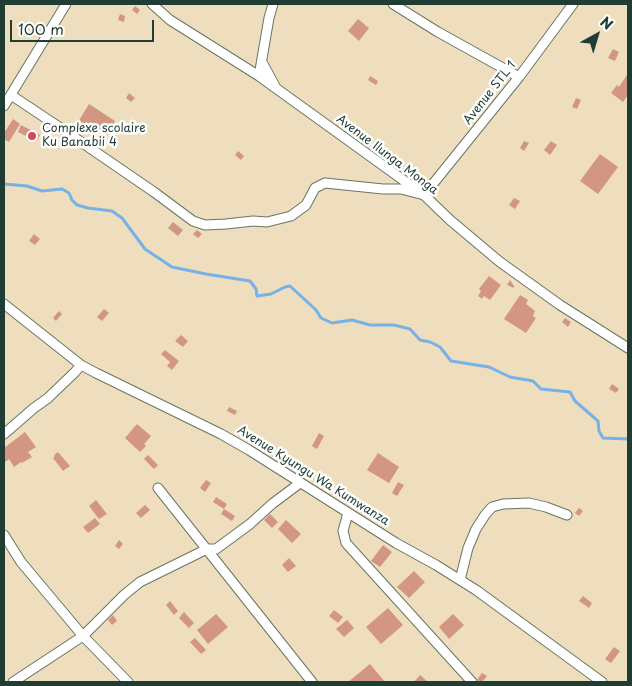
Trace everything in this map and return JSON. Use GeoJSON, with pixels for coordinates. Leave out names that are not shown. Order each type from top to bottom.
{"type":"FeatureCollection","features":[{"type":"Feature","properties":{"kind":"street"},"geometry":{"type":"LineString","coordinates":[[4,106],[66,4]]}},
{"type":"Feature","properties":{"kind":"street","name":"Avenue Ilunga Monga"},"geometry":{"type":"LineString","coordinates":[[152,4],[170,20],[259,76],[424,195],[450,220],[500,262],[560,305],[628,348]]}},
{"type":"Feature","properties":{"kind":"street"},"geometry":{"type":"LineString","coordinates":[[259,76],[273,4]]}},
{"type":"Feature","properties":{"kind":"street"},"geometry":{"type":"LineString","coordinates":[[393,4],[438,32],[519,77]]}},
{"type":"Feature","properties":{"kind":"street","name":"Avenue STL 1"},"geometry":{"type":"LineString","coordinates":[[424,195],[519,77],[573,4]]}},
{"type":"Feature","properties":{"kind":"street"},"geometry":{"type":"LineString","coordinates":[[262,62],[277,90]]}},
{"type":"Feature","properties":{"kind":"street"},"geometry":{"type":"LineString","coordinates":[[11,95],[73,136],[193,221],[205,225],[254,221],[267,222],[291,216],[306,205],[315,188],[325,183],[401,189],[424,195]]}},
{"type":"Feature","properties":{"kind":"street","name":"Avenue Kyungu Wa Kumwanza"},"geometry":{"type":"LineString","coordinates":[[4,304],[81,365],[228,438],[396,544],[436,564],[476,590],[602,682]]}},
{"type":"Feature","properties":{"kind":"street"},"geometry":{"type":"LineString","coordinates":[[4,434],[48,398],[81,365]]}},
{"type":"Feature","properties":{"kind":"street"},"geometry":{"type":"LineString","coordinates":[[13,682],[83,636],[124,595],[140,582],[207,550],[216,549],[250,524],[300,482]]}},
{"type":"Feature","properties":{"kind":"street"},"geometry":{"type":"LineString","coordinates":[[158,488],[312,682]]}},
{"type":"Feature","properties":{"kind":"street"},"geometry":{"type":"LineString","coordinates":[[460,580],[468,548],[476,529],[492,507],[503,504],[529,504],[546,507],[568,516]]}},
{"type":"Feature","properties":{"kind":"street"},"geometry":{"type":"LineString","coordinates":[[348,513],[342,530],[346,542],[472,682]]}},
{"type":"Feature","properties":{"kind":"street"},"geometry":{"type":"LineString","coordinates":[[4,535],[21,562],[83,636],[128,682]]}},
{"type":"Feature","properties":{"kind":"building"},"geometry":{"type":"Polygon","coordinates":[[[135,6],[140,10],[137,14],[132,10],[135,6]]]}},
{"type":"Feature","properties":{"kind":"building"},"geometry":{"type":"Polygon","coordinates":[[[120,14],[125,16],[124,22],[118,20],[120,14]]]}},
{"type":"Feature","properties":{"kind":"building"},"geometry":{"type":"Polygon","coordinates":[[[358,19],[369,28],[359,41],[348,31],[358,19]]]}},
{"type":"Feature","properties":{"kind":"building"},"geometry":{"type":"Polygon","coordinates":[[[613,49],[619,52],[615,61],[608,58],[613,49]]]}},
{"type":"Feature","properties":{"kind":"building"},"geometry":{"type":"Polygon","coordinates":[[[627,75],[628,95],[623,102],[611,93],[617,85],[619,87],[627,75]]]}},
{"type":"Feature","properties":{"kind":"building"},"geometry":{"type":"Polygon","coordinates":[[[370,76],[378,81],[376,85],[368,80],[370,76]]]}},
{"type":"Feature","properties":{"kind":"building"},"geometry":{"type":"Polygon","coordinates":[[[129,93],[135,98],[131,102],[126,98],[129,93]]]}},
{"type":"Feature","properties":{"kind":"building"},"geometry":{"type":"Polygon","coordinates":[[[576,98],[581,100],[577,109],[572,107],[576,98]]]}},
{"type":"Feature","properties":{"kind":"building"},"geometry":{"type":"Polygon","coordinates":[[[89,104],[115,121],[107,135],[93,126],[90,130],[78,122],[89,104]]]}},
{"type":"Feature","properties":{"kind":"building"},"geometry":{"type":"Polygon","coordinates":[[[13,119],[20,124],[9,142],[4,139],[4,133],[13,119]]]}},
{"type":"Feature","properties":{"kind":"building"},"geometry":{"type":"Polygon","coordinates":[[[21,125],[40,135],[36,141],[18,132],[21,125]]]}},
{"type":"Feature","properties":{"kind":"building"},"geometry":{"type":"Polygon","coordinates":[[[524,141],[529,143],[524,151],[520,148],[524,141]]]}},
{"type":"Feature","properties":{"kind":"building"},"geometry":{"type":"Polygon","coordinates":[[[551,141],[557,145],[550,155],[544,150],[551,141]]]}},
{"type":"Feature","properties":{"kind":"building"},"geometry":{"type":"Polygon","coordinates":[[[238,151],[244,156],[241,160],[235,155],[238,151]]]}},
{"type":"Feature","properties":{"kind":"building"},"geometry":{"type":"Polygon","coordinates":[[[600,154],[618,167],[598,194],[580,181],[600,154]]]}},
{"type":"Feature","properties":{"kind":"building"},"geometry":{"type":"Polygon","coordinates":[[[514,198],[520,201],[515,209],[509,205],[514,198]]]}},
{"type":"Feature","properties":{"kind":"building"},"geometry":{"type":"Polygon","coordinates":[[[173,222],[183,230],[178,236],[168,228],[173,222]]]}},
{"type":"Feature","properties":{"kind":"building"},"geometry":{"type":"Polygon","coordinates":[[[197,230],[202,234],[198,238],[193,234],[197,230]]]}},
{"type":"Feature","properties":{"kind":"building"},"geometry":{"type":"Polygon","coordinates":[[[34,234],[40,239],[35,245],[29,241],[34,234]]]}},
{"type":"Feature","properties":{"kind":"building"},"geometry":{"type":"Polygon","coordinates":[[[489,276],[501,285],[490,300],[484,296],[482,299],[478,296],[481,291],[479,289],[489,276]]]}},
{"type":"Feature","properties":{"kind":"building"},"geometry":{"type":"Polygon","coordinates":[[[510,280],[514,286],[514,288],[507,285],[510,280]]]}},
{"type":"Feature","properties":{"kind":"building"},"geometry":{"type":"Polygon","coordinates":[[[520,295],[528,300],[526,304],[535,311],[533,316],[536,318],[526,333],[504,319],[520,295]]]}},
{"type":"Feature","properties":{"kind":"building"},"geometry":{"type":"Polygon","coordinates":[[[104,309],[109,313],[102,321],[97,317],[104,309]]]}},
{"type":"Feature","properties":{"kind":"building"},"geometry":{"type":"Polygon","coordinates":[[[59,311],[62,314],[56,321],[53,318],[59,311]]]}},
{"type":"Feature","properties":{"kind":"building"},"geometry":{"type":"Polygon","coordinates":[[[565,318],[571,322],[568,327],[562,322],[565,318]]]}},
{"type":"Feature","properties":{"kind":"building"},"geometry":{"type":"Polygon","coordinates":[[[181,335],[188,341],[183,347],[175,341],[181,335]]]}},
{"type":"Feature","properties":{"kind":"building"},"geometry":{"type":"Polygon","coordinates":[[[165,350],[179,361],[172,370],[167,366],[170,362],[161,354],[165,350]]]}},
{"type":"Feature","properties":{"kind":"building"},"geometry":{"type":"Polygon","coordinates":[[[612,384],[619,389],[616,393],[609,389],[612,384]]]}},
{"type":"Feature","properties":{"kind":"building"},"geometry":{"type":"Polygon","coordinates":[[[229,407],[237,411],[235,415],[227,411],[229,407]]]}},
{"type":"Feature","properties":{"kind":"building"},"geometry":{"type":"Polygon","coordinates":[[[137,424],[151,436],[144,444],[146,446],[140,452],[125,438],[137,424]]]}},
{"type":"Feature","properties":{"kind":"building"},"geometry":{"type":"Polygon","coordinates":[[[25,432],[36,447],[28,452],[32,457],[14,467],[9,459],[4,461],[4,448],[25,432]]]}},
{"type":"Feature","properties":{"kind":"building"},"geometry":{"type":"Polygon","coordinates":[[[319,433],[324,436],[317,449],[312,446],[319,433]]]}},
{"type":"Feature","properties":{"kind":"building"},"geometry":{"type":"Polygon","coordinates":[[[58,452],[70,466],[63,471],[53,458],[58,452]]]}},
{"type":"Feature","properties":{"kind":"building"},"geometry":{"type":"Polygon","coordinates":[[[378,453],[399,467],[389,483],[367,470],[378,453]]]}},
{"type":"Feature","properties":{"kind":"building"},"geometry":{"type":"Polygon","coordinates":[[[148,455],[158,465],[154,469],[144,459],[148,455]]]}},
{"type":"Feature","properties":{"kind":"building"},"geometry":{"type":"Polygon","coordinates":[[[206,480],[211,483],[205,492],[200,488],[206,480]]]}},
{"type":"Feature","properties":{"kind":"building"},"geometry":{"type":"Polygon","coordinates":[[[398,482],[404,485],[397,496],[392,493],[398,482]]]}},
{"type":"Feature","properties":{"kind":"building"},"geometry":{"type":"Polygon","coordinates":[[[216,497],[227,504],[224,509],[213,502],[216,497]]]}},
{"type":"Feature","properties":{"kind":"building"},"geometry":{"type":"Polygon","coordinates":[[[96,500],[107,514],[99,519],[89,506],[96,500]]]}},
{"type":"Feature","properties":{"kind":"building"},"geometry":{"type":"Polygon","coordinates":[[[145,505],[150,510],[141,518],[136,513],[145,505]]]}},
{"type":"Feature","properties":{"kind":"building"},"geometry":{"type":"Polygon","coordinates":[[[579,508],[583,511],[579,516],[575,513],[579,508]]]}},
{"type":"Feature","properties":{"kind":"building"},"geometry":{"type":"Polygon","coordinates":[[[224,509],[235,516],[232,521],[221,514],[224,509]]]}},
{"type":"Feature","properties":{"kind":"building"},"geometry":{"type":"Polygon","coordinates":[[[270,514],[278,522],[272,528],[264,520],[270,514]]]}},
{"type":"Feature","properties":{"kind":"building"},"geometry":{"type":"Polygon","coordinates":[[[95,518],[100,524],[88,533],[83,527],[95,518]]]}},
{"type":"Feature","properties":{"kind":"building"},"geometry":{"type":"Polygon","coordinates":[[[286,520],[301,534],[292,543],[278,529],[286,520]]]}},
{"type":"Feature","properties":{"kind":"building"},"geometry":{"type":"Polygon","coordinates":[[[119,540],[123,544],[119,549],[115,546],[119,540]]]}},
{"type":"Feature","properties":{"kind":"building"},"geometry":{"type":"Polygon","coordinates":[[[383,545],[392,552],[380,567],[371,561],[383,545]]]}},
{"type":"Feature","properties":{"kind":"building"},"geometry":{"type":"Polygon","coordinates":[[[289,558],[296,566],[288,572],[282,565],[289,558]]]}},
{"type":"Feature","properties":{"kind":"building"},"geometry":{"type":"Polygon","coordinates":[[[414,571],[425,582],[409,598],[397,587],[414,571]]]}},
{"type":"Feature","properties":{"kind":"building"},"geometry":{"type":"Polygon","coordinates":[[[583,596],[592,603],[589,608],[579,601],[583,596]]]}},
{"type":"Feature","properties":{"kind":"building"},"geometry":{"type":"Polygon","coordinates":[[[170,601],[178,611],[174,615],[166,605],[170,601]]]}},
{"type":"Feature","properties":{"kind":"building"},"geometry":{"type":"Polygon","coordinates":[[[388,608],[403,625],[381,644],[366,627],[388,608]]]}},
{"type":"Feature","properties":{"kind":"building"},"geometry":{"type":"Polygon","coordinates":[[[334,610],[343,617],[338,623],[329,616],[334,610]]]}},
{"type":"Feature","properties":{"kind":"building"},"geometry":{"type":"Polygon","coordinates":[[[184,612],[194,623],[189,628],[179,618],[184,612]]]}},
{"type":"Feature","properties":{"kind":"building"},"geometry":{"type":"Polygon","coordinates":[[[216,614],[228,627],[208,644],[197,630],[216,614]]]}},
{"type":"Feature","properties":{"kind":"building"},"geometry":{"type":"Polygon","coordinates":[[[453,614],[464,625],[449,639],[439,627],[453,614]]]}},
{"type":"Feature","properties":{"kind":"building"},"geometry":{"type":"Polygon","coordinates":[[[113,615],[117,621],[112,625],[108,620],[113,615]]]}},
{"type":"Feature","properties":{"kind":"building"},"geometry":{"type":"Polygon","coordinates":[[[347,620],[354,628],[344,637],[336,629],[347,620]]]}},
{"type":"Feature","properties":{"kind":"building"},"geometry":{"type":"Polygon","coordinates":[[[195,638],[206,650],[201,654],[190,642],[195,638]]]}},
{"type":"Feature","properties":{"kind":"building"},"geometry":{"type":"Polygon","coordinates":[[[614,647],[620,651],[611,663],[605,659],[614,647]]]}},
{"type":"Feature","properties":{"kind":"building"},"geometry":{"type":"Polygon","coordinates":[[[370,664],[385,682],[348,682],[370,664]]]}},
{"type":"Feature","properties":{"kind":"building"},"geometry":{"type":"Polygon","coordinates":[[[482,673],[487,676],[482,682],[477,680],[482,673]]]}},
{"type":"Feature","properties":{"kind":"building"},"geometry":{"type":"Polygon","coordinates":[[[420,675],[428,682],[414,682],[420,675]]]}},
{"type":"Feature","properties":{"kind":"waterway"},"geometry":{"type":"LineString","coordinates":[[4,184],[27,186],[42,191],[62,189],[69,193],[77,205],[112,211],[122,218],[145,249],[172,267],[250,281],[256,289],[257,296],[271,294],[290,286],[316,310],[321,318],[332,323],[352,320],[370,325],[394,325],[410,329],[420,340],[440,347],[451,361],[489,367],[510,377],[533,381],[541,389],[570,392],[575,401],[598,421],[599,431],[603,438],[628,439]]}},
{"type":"Feature","properties":{"kind":"place","name":"Complexe scolaire Ku Banabii 4"},"geometry":{"type":"Point","coordinates":[32,136]}}]}
